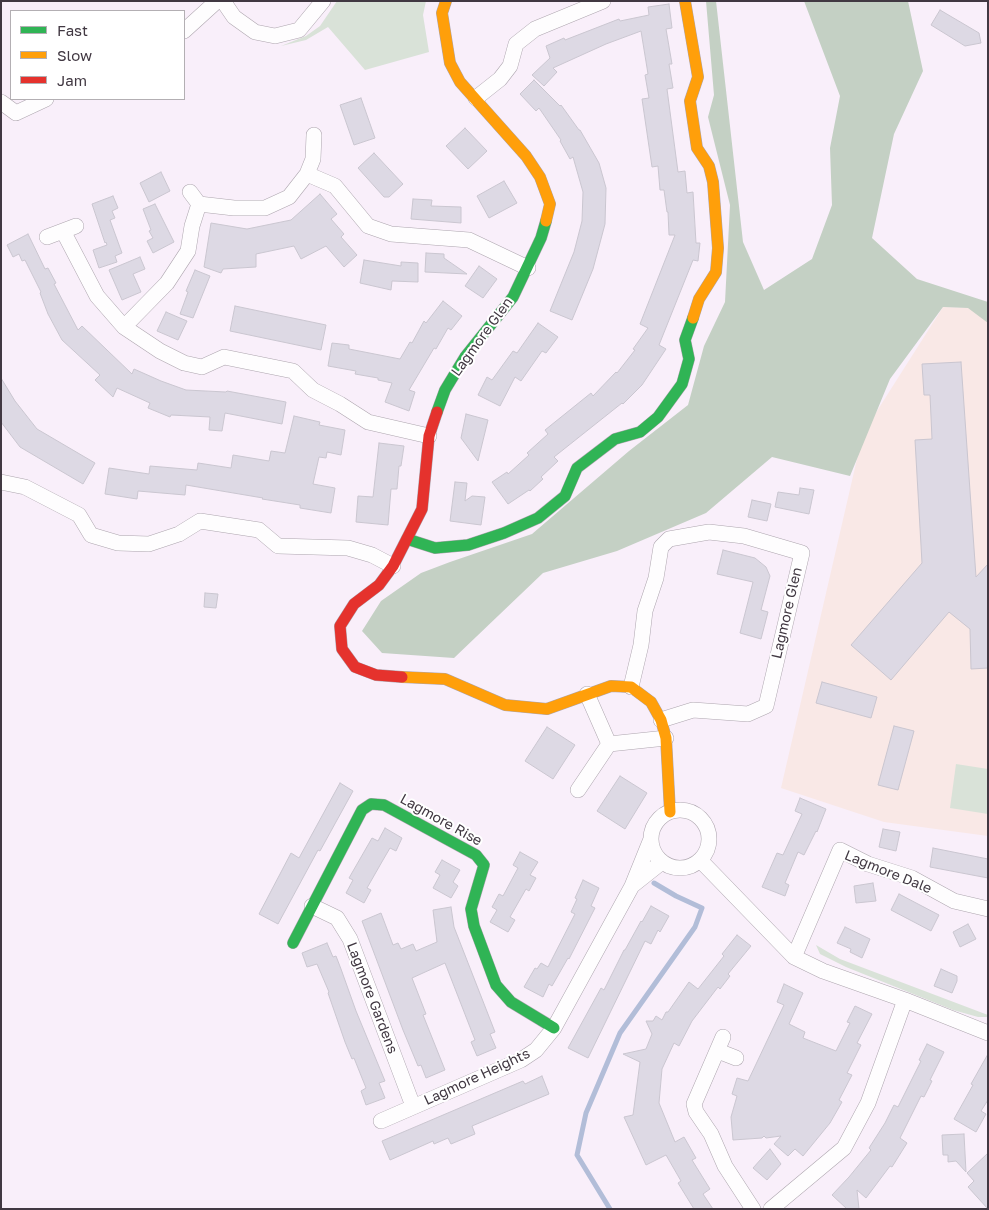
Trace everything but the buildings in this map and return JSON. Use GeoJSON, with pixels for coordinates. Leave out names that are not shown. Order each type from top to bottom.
{"type":"FeatureCollection","features":[{"type":"Feature","properties":{"kind":"street"},"geometry":{"type":"LineString","coordinates":[[185,30],[217,1]]}},
{"type":"Feature","properties":{"kind":"street"},"geometry":{"type":"LineString","coordinates":[[223,1],[234,17],[255,32],[275,36],[299,30],[323,1]]}},
{"type":"Feature","properties":{"kind":"street","name":"Lagmore Glen"},"geometry":{"type":"LineString","coordinates":[[446,1],[442,13],[450,63],[460,82],[526,156],[540,177],[550,204],[542,238],[513,297],[465,357],[445,390],[429,436],[422,509],[393,566],[379,585],[354,604],[340,626],[342,650],[355,667],[376,675],[445,679],[505,705],[547,708],[611,686],[631,687],[641,645],[645,611],[656,578],[660,546],[670,539],[709,532],[744,536],[802,552],[766,706],[748,714],[693,710],[661,720]]}},
{"type":"Feature","properties":{"kind":"street"},"geometry":{"type":"LineString","coordinates":[[476,98],[500,78],[510,66],[516,44],[535,29],[603,1]]}},
{"type":"Feature","properties":{"kind":"street"},"geometry":{"type":"LineString","coordinates":[[407,539],[435,548],[468,546],[538,518],[565,496],[577,468],[615,439],[640,432],[658,417],[682,384],[689,359],[684,340],[699,299],[716,272],[718,248],[713,182],[709,166],[696,148],[691,111],[690,101],[698,77],[685,1]]}},
{"type":"Feature","properties":{"kind":"street"},"geometry":{"type":"LineString","coordinates":[[1,102],[16,113],[44,100]]}},
{"type":"Feature","properties":{"kind":"street"},"geometry":{"type":"LineString","coordinates":[[124,327],[167,283],[188,251],[194,198],[234,208],[265,208],[289,197],[307,174],[313,159],[314,134]]}},
{"type":"Feature","properties":{"kind":"street"},"geometry":{"type":"LineString","coordinates":[[307,174],[335,186],[368,226],[390,234],[469,240],[528,268]]}},
{"type":"Feature","properties":{"kind":"street"},"geometry":{"type":"LineString","coordinates":[[48,237],[70,229],[96,296],[124,327],[160,351],[184,363],[202,368],[224,357],[293,371],[312,390],[340,404],[368,422],[429,436]]}},
{"type":"Feature","properties":{"kind":"street"},"geometry":{"type":"LineString","coordinates":[[1,482],[25,487],[79,515],[91,535],[118,543],[149,544],[179,534],[200,521],[259,530],[278,546],[348,548],[372,555],[393,566]]}},
{"type":"Feature","properties":{"kind":"street"},"geometry":{"type":"LineString","coordinates":[[631,687],[651,702],[661,720],[666,738],[670,812]]}},
{"type":"Feature","properties":{"kind":"street"},"geometry":{"type":"LineString","coordinates":[[587,694],[609,744]]}},
{"type":"Feature","properties":{"kind":"street"},"geometry":{"type":"LineString","coordinates":[[609,744],[666,738]]}},
{"type":"Feature","properties":{"kind":"street"},"geometry":{"type":"LineString","coordinates":[[578,790],[609,744]]}},
{"type":"Feature","properties":{"kind":"street","name":"Lagmore Rise"},"geometry":{"type":"LineString","coordinates":[[293,943],[362,810],[371,804],[384,805],[476,855],[484,865],[471,909],[474,926],[496,985],[511,1002],[554,1028]]}},
{"type":"Feature","properties":{"kind":"street"},"geometry":{"type":"LineString","coordinates":[[680,810],[698,816],[705,824],[709,843],[706,852],[700,860],[686,867],[669,866],[657,856],[651,839],[652,830],[656,822],[662,816],[680,810]]}},
{"type":"Feature","properties":{"kind":"street","name":"Lagmore Heights"},"geometry":{"type":"LineString","coordinates":[[381,1121],[521,1060],[536,1050],[554,1028],[632,886],[651,839]]}},
{"type":"Feature","properties":{"kind":"street","name":"Lagmore Dale"},"geometry":{"type":"LineString","coordinates":[[794,957],[840,850],[868,864],[912,878],[954,901],[988,909]]}},
{"type":"Feature","properties":{"kind":"street"},"geometry":{"type":"LineString","coordinates":[[700,860],[794,957],[823,971],[905,1000],[988,1033]]}},
{"type":"Feature","properties":{"kind":"street","name":"Lagmore Heights"},"geometry":{"type":"LineString","coordinates":[[632,886],[662,862]]}},
{"type":"Feature","properties":{"kind":"street","name":"Lagmore Gardens"},"geometry":{"type":"LineString","coordinates":[[312,906],[337,918],[350,939],[413,1106]]}},
{"type":"Feature","properties":{"kind":"street"},"geometry":{"type":"LineString","coordinates":[[771,1209],[844,1148],[868,1104],[905,1000]]}},
{"type":"Feature","properties":{"kind":"street"},"geometry":{"type":"LineString","coordinates":[[736,1058],[720,1044],[694,1104],[696,1112],[711,1134],[725,1166],[753,1209]]}},
{"type":"Feature","properties":{"kind":"shaded area"},"geometry":{"type":"Polygon","coordinates":[[[337,1],[426,1],[423,15],[429,52],[365,70],[328,27],[306,40],[281,46],[306,36],[320,26],[337,1]]]}},
{"type":"Feature","properties":{"kind":"shaded area"},"geometry":{"type":"Polygon","coordinates":[[[706,1],[716,1],[743,242],[764,290],[812,259],[832,205],[830,148],[840,96],[804,1],[908,1],[923,71],[894,134],[872,238],[917,279],[988,302],[988,323],[968,308],[943,307],[890,379],[850,476],[772,457],[706,513],[617,551],[543,573],[454,658],[382,653],[362,631],[381,601],[421,573],[532,534],[629,451],[688,405],[704,346],[725,302],[730,205],[708,117],[714,95],[706,1]]]}},
{"type":"Feature","properties":{"kind":"shaded area"},"geometry":{"type":"Polygon","coordinates":[[[943,307],[977,308],[988,317],[988,836],[884,822],[781,788],[863,433],[943,307]]]}},
{"type":"Feature","properties":{"kind":"shaded area"},"geometry":{"type":"Polygon","coordinates":[[[956,764],[988,769],[988,814],[950,808],[956,764]]]}},
{"type":"Feature","properties":{"kind":"shaded area"},"geometry":{"type":"Polygon","coordinates":[[[816,945],[840,959],[988,1015],[988,1017],[978,1017],[953,1010],[846,967],[820,954],[816,945]]]}},
{"type":"Feature","properties":{"kind":"waterway"},"geometry":{"type":"LineString","coordinates":[[610,1209],[577,1155],[586,1113],[620,1033],[695,927],[702,908],[654,883]]}},
{"type":"Feature","properties":{"kind":"traffic: fast"},"geometry":{"type":"LineString","coordinates":[[437,412],[445,390],[465,357],[513,297],[541,238],[546,221]]}},
{"type":"Feature","properties":{"kind":"traffic: fast"},"geometry":{"type":"LineString","coordinates":[[407,539],[435,548],[468,545],[504,533],[538,518],[565,496],[577,468],[615,439],[640,432],[658,417],[682,384],[689,359],[685,340],[693,318]]}},
{"type":"Feature","properties":{"kind":"traffic: fast"},"geometry":{"type":"LineString","coordinates":[[293,943],[362,810],[371,804],[384,805],[476,855],[484,865],[471,909],[474,926],[496,985],[511,1002],[554,1028]]}},
{"type":"Feature","properties":{"kind":"traffic: slow"},"geometry":{"type":"LineString","coordinates":[[446,1],[442,13],[450,63],[460,82],[526,156],[540,177],[550,204],[546,221]]}},
{"type":"Feature","properties":{"kind":"traffic: slow"},"geometry":{"type":"LineString","coordinates":[[685,1],[698,77],[690,101],[697,148],[709,166],[713,182],[718,248],[716,272],[699,299],[693,318]]}},
{"type":"Feature","properties":{"kind":"traffic: slow"},"geometry":{"type":"LineString","coordinates":[[402,677],[445,679],[505,705],[547,709],[611,686],[631,687],[651,702],[661,720],[666,738],[670,812]]}},
{"type":"Feature","properties":{"kind":"traffic: jam"},"geometry":{"type":"LineString","coordinates":[[402,677],[376,675],[355,667],[342,649],[340,626],[354,604],[379,585],[393,566],[422,509],[429,436],[437,412]]}}]}
